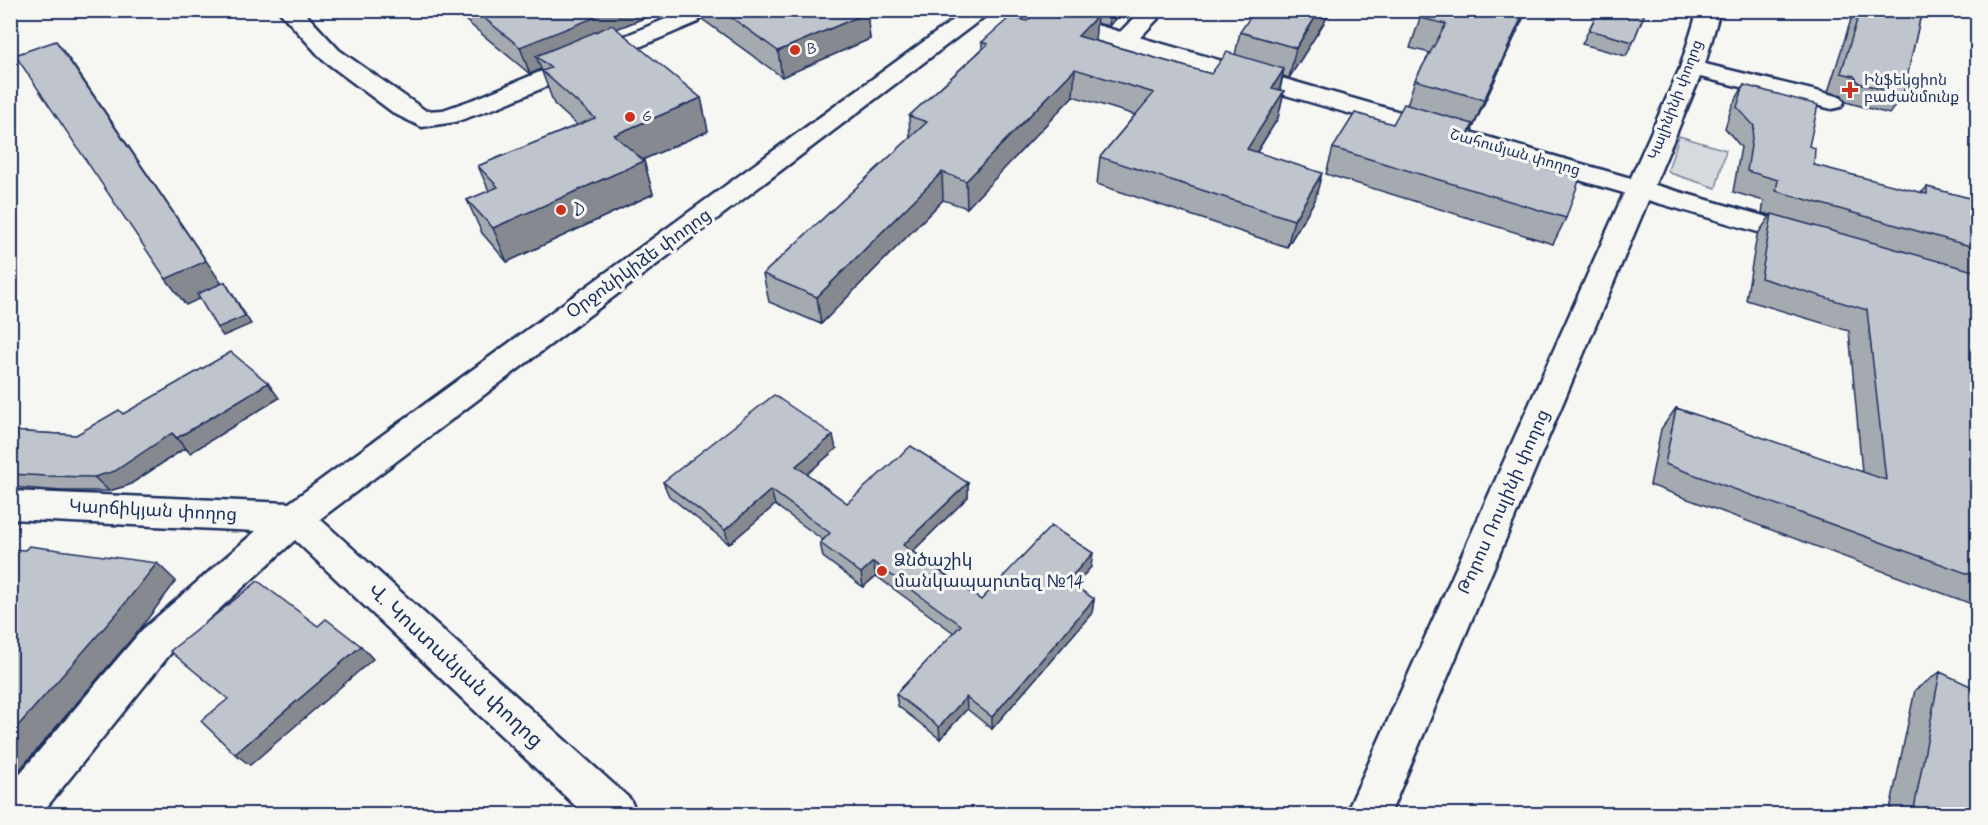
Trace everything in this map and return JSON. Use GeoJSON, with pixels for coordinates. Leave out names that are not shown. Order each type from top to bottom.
{"type":"FeatureCollection","features":[{"type":"Feature","properties":{"kind":"street"},"geometry":{"type":"LineString","coordinates":[[289,10],[331,55],[404,109],[422,119],[446,117],[489,102],[690,17]]}},
{"type":"Feature","properties":{"kind":"street","name":"Օրջոնիկիձե փողոց"},"geometry":{"type":"LineString","coordinates":[[14,814],[156,642],[295,518],[982,10]]}},
{"type":"Feature","properties":{"kind":"street","name":"Շահումյան փողոց"},"geometry":{"type":"LineString","coordinates":[[1018,10],[1831,244]]}},
{"type":"Feature","properties":{"kind":"street"},"geometry":{"type":"LineString","coordinates":[[1124,41],[1155,10]]}},
{"type":"Feature","properties":{"kind":"street","name":"Կալինինի փողոց"},"geometry":{"type":"LineString","coordinates":[[1641,189],[1692,68],[1709,10]]}},
{"type":"Feature","properties":{"kind":"street"},"geometry":{"type":"LineString","coordinates":[[1692,68],[1832,102]]}},
{"type":"Feature","properties":{"kind":"street","name":"Թորոս Ռոսլինի փողոց"},"geometry":{"type":"LineString","coordinates":[[1368,814],[1641,189]]}},
{"type":"Feature","properties":{"kind":"street","name":"Կարճիկյան փողոց"},"geometry":{"type":"LineString","coordinates":[[10,505],[295,518]]}},
{"type":"Feature","properties":{"kind":"street","name":"Վ. Կոստանյան փողոց"},"geometry":{"type":"LineString","coordinates":[[295,518],[615,814]]}},
{"type":"Feature","properties":{"kind":"shaded area"},"geometry":{"type":"Polygon","coordinates":[[[1679,136],[1726,150],[1716,188],[1670,173],[1668,170],[1679,136]]]}},
{"type":"Feature","properties":{"kind":"building"},"geometry":{"type":"Polygon","coordinates":[[[474,10],[591,10],[589,11],[596,17],[520,47],[474,10]]]}},
{"type":"Feature","properties":{"kind":"building"},"geometry":{"type":"Polygon","coordinates":[[[721,10],[864,10],[867,13],[778,51],[721,10]]]}},
{"type":"Feature","properties":{"kind":"building"},"geometry":{"type":"Polygon","coordinates":[[[1038,10],[1078,10],[1097,16],[1078,36],[1211,74],[1227,52],[1284,69],[1272,88],[1284,91],[1247,149],[1322,173],[1294,220],[1100,157],[1154,93],[1075,69],[966,181],[942,172],[817,297],[763,274],[927,122],[909,116],[988,44],[982,42],[1010,17],[1027,21],[1038,10]]]}},
{"type":"Feature","properties":{"kind":"building"},"geometry":{"type":"Polygon","coordinates":[[[1255,10],[1320,10],[1296,48],[1240,32],[1255,10]]]}},
{"type":"Feature","properties":{"kind":"building"},"geometry":{"type":"Polygon","coordinates":[[[1424,10],[1525,10],[1484,100],[1415,80],[1446,24],[1420,18],[1424,10]]]}},
{"type":"Feature","properties":{"kind":"building"},"geometry":{"type":"Polygon","coordinates":[[[1599,10],[1646,10],[1633,42],[1589,30],[1599,10]]]}},
{"type":"Feature","properties":{"kind":"building"},"geometry":{"type":"Polygon","coordinates":[[[1860,10],[1922,10],[1903,95],[1859,83],[1854,76],[1841,73],[1860,10]]]}},
{"type":"Feature","properties":{"kind":"building"},"geometry":{"type":"Polygon","coordinates":[[[612,25],[701,98],[614,135],[644,161],[493,228],[467,200],[498,187],[478,166],[595,118],[542,71],[551,68],[536,56],[612,25]]]}},
{"type":"Feature","properties":{"kind":"building"},"geometry":{"type":"Polygon","coordinates":[[[56,41],[206,261],[166,279],[15,55],[56,41]]]}},
{"type":"Feature","properties":{"kind":"building"},"geometry":{"type":"Polygon","coordinates":[[[1744,85],[1818,105],[1809,146],[1815,148],[1814,165],[1927,194],[1927,187],[1977,200],[1977,248],[1776,191],[1778,180],[1747,171],[1754,126],[1737,107],[1744,85]]]}},
{"type":"Feature","properties":{"kind":"building"},"geometry":{"type":"Polygon","coordinates":[[[1404,104],[1473,124],[1464,144],[1580,178],[1566,218],[1333,148],[1355,113],[1393,124],[1404,104]]]}},
{"type":"Feature","properties":{"kind":"building"},"geometry":{"type":"Polygon","coordinates":[[[1772,214],[1977,272],[1977,577],[1665,464],[1676,408],[1886,480],[1867,310],[1761,278],[1772,214]]]}},
{"type":"Feature","properties":{"kind":"building"},"geometry":{"type":"Polygon","coordinates":[[[225,282],[245,316],[217,328],[197,294],[225,282]]]}},
{"type":"Feature","properties":{"kind":"building"},"geometry":{"type":"Polygon","coordinates":[[[231,352],[268,383],[177,438],[172,433],[115,471],[94,477],[10,474],[10,431],[76,435],[119,410],[123,414],[231,352]]]}},
{"type":"Feature","properties":{"kind":"building","name":"Ձնծաշիկ մանկապարտեզ №14"},"geometry":{"type":"Polygon","coordinates":[[[774,395],[833,435],[796,466],[847,503],[911,446],[968,483],[903,545],[981,600],[1051,526],[1093,553],[1067,581],[1094,599],[992,717],[966,697],[939,727],[896,694],[961,625],[873,562],[861,573],[820,543],[830,533],[771,490],[725,530],[663,482],[774,395]]]}},
{"type":"Feature","properties":{"kind":"building"},"geometry":{"type":"Polygon","coordinates":[[[29,546],[157,563],[119,611],[10,735],[10,549],[25,550],[29,546]]]}},
{"type":"Feature","properties":{"kind":"building"},"geometry":{"type":"Polygon","coordinates":[[[258,581],[318,626],[326,619],[361,646],[235,754],[201,721],[228,699],[170,651],[258,581]]]}},
{"type":"Feature","properties":{"kind":"building"},"geometry":{"type":"Polygon","coordinates":[[[1940,672],[1977,689],[1977,814],[1913,814],[1940,672]]]}},
{"type":"Feature","properties":{"kind":"place","name":"B"},"geometry":{"type":"Point","coordinates":[795,50]}},
{"type":"Feature","properties":{"kind":"place","name":"Ինֆեկցիոն բաժանմունք"},"geometry":{"type":"Point","coordinates":[1850,90]}},
{"type":"Feature","properties":{"kind":"place","name":"G"},"geometry":{"type":"Point","coordinates":[630,117]}},
{"type":"Feature","properties":{"kind":"place","name":"D"},"geometry":{"type":"Point","coordinates":[561,210]}},
{"type":"Feature","properties":{"kind":"place","name":"Ձնծաշիկ մանկապարտեզ №14"},"geometry":{"type":"Point","coordinates":[882,571]}}]}
